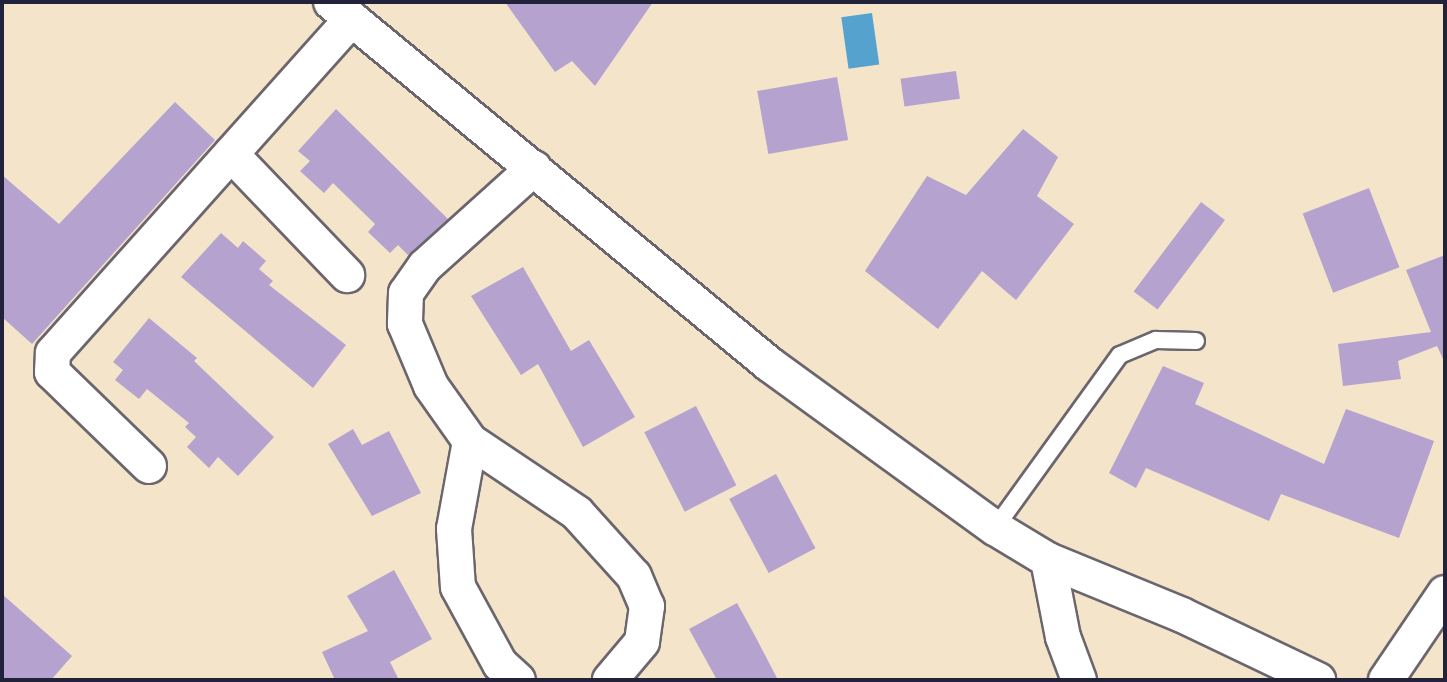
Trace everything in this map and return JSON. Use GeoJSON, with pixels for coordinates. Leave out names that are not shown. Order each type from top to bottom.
{"type":"FeatureCollection","features":[{"type":"Feature","properties":{"kind":"street"},"geometry":{"type":"LineString","coordinates":[[149,466],[52,372],[53,353],[231,154],[342,10],[769,364],[995,528],[1048,560],[1182,615],[1318,680]]}},
{"type":"Feature","properties":{"kind":"street"},"geometry":{"type":"LineString","coordinates":[[231,154],[347,275]]}},
{"type":"Feature","properties":{"kind":"street"},"geometry":{"type":"LineString","coordinates":[[534,168],[425,266],[406,293],[405,324],[414,354],[470,441],[577,513],[634,576],[647,606],[642,642],[610,680]]}},
{"type":"Feature","properties":{"kind":"street"},"geometry":{"type":"LineString","coordinates":[[470,441],[454,529],[458,587],[500,664],[518,680]]}},
{"type":"Feature","properties":{"kind":"street"},"geometry":{"type":"LineString","coordinates":[[1048,560],[1063,637],[1079,680]]}},
{"type":"Feature","properties":{"kind":"street"},"geometry":{"type":"LineString","coordinates":[[1386,680],[1445,593]]}},
{"type":"Feature","properties":{"kind":"lane"},"geometry":{"type":"LineString","coordinates":[[995,528],[1120,355],[1156,340],[1196,341]]}},
{"type":"Feature","properties":{"kind":"water"},"geometry":{"type":"Polygon","coordinates":[[[872,13],[879,64],[849,69],[841,17],[872,13]]]}},
{"type":"Feature","properties":{"kind":"building"},"geometry":{"type":"Polygon","coordinates":[[[505,2],[653,2],[595,86],[572,61],[555,72],[505,2]]]}},
{"type":"Feature","properties":{"kind":"building"},"geometry":{"type":"Polygon","coordinates":[[[956,71],[960,99],[904,107],[901,79],[956,71]]]}},
{"type":"Feature","properties":{"kind":"building"},"geometry":{"type":"Polygon","coordinates":[[[837,77],[848,140],[768,154],[757,91],[837,77]]]}},
{"type":"Feature","properties":{"kind":"building"},"geometry":{"type":"Polygon","coordinates":[[[175,102],[215,140],[32,344],[2,317],[2,175],[59,224],[175,102]]]}},
{"type":"Feature","properties":{"kind":"building"},"geometry":{"type":"Polygon","coordinates":[[[336,109],[448,219],[408,255],[398,245],[390,253],[368,232],[375,224],[333,183],[324,193],[300,171],[310,161],[298,151],[336,109]]]}},
{"type":"Feature","properties":{"kind":"building"},"geometry":{"type":"Polygon","coordinates":[[[1023,129],[1058,157],[1037,196],[1074,224],[1016,300],[982,271],[938,329],[865,271],[927,176],[966,195],[1023,129]]]}},
{"type":"Feature","properties":{"kind":"building"},"geometry":{"type":"Polygon","coordinates":[[[1369,188],[1399,267],[1333,293],[1303,213],[1369,188]]]}},
{"type":"Feature","properties":{"kind":"building"},"geometry":{"type":"Polygon","coordinates":[[[1201,202],[1225,220],[1158,310],[1134,291],[1201,202]]]}},
{"type":"Feature","properties":{"kind":"building"},"geometry":{"type":"Polygon","coordinates":[[[221,233],[238,248],[243,241],[266,261],[259,269],[273,281],[269,285],[346,345],[313,388],[181,277],[221,233]]]}},
{"type":"Feature","properties":{"kind":"building"},"geometry":{"type":"Polygon","coordinates":[[[1445,255],[1445,363],[1437,346],[1398,361],[1401,379],[1343,386],[1338,344],[1431,332],[1406,270],[1445,255]]]}},
{"type":"Feature","properties":{"kind":"building"},"geometry":{"type":"Polygon","coordinates":[[[523,267],[571,351],[589,340],[635,417],[583,447],[538,364],[521,375],[471,296],[523,267]]]}},
{"type":"Feature","properties":{"kind":"building"},"geometry":{"type":"Polygon","coordinates":[[[149,318],[197,358],[194,361],[274,437],[238,476],[218,457],[209,468],[187,447],[196,437],[185,427],[189,423],[147,389],[139,399],[115,380],[123,370],[113,362],[149,318]]]}},
{"type":"Feature","properties":{"kind":"building"},"geometry":{"type":"Polygon","coordinates":[[[1163,366],[1204,383],[1195,404],[1324,464],[1346,409],[1434,441],[1399,538],[1281,494],[1269,521],[1146,468],[1136,488],[1109,473],[1163,366]]]}},
{"type":"Feature","properties":{"kind":"building"},"geometry":{"type":"Polygon","coordinates":[[[696,406],[736,485],[685,512],[644,432],[696,406]]]}},
{"type":"Feature","properties":{"kind":"building"},"geometry":{"type":"Polygon","coordinates":[[[353,429],[362,445],[389,431],[421,493],[372,516],[328,444],[353,429]]]}},
{"type":"Feature","properties":{"kind":"building"},"geometry":{"type":"Polygon","coordinates":[[[776,474],[815,548],[769,573],[729,499],[776,474]]]}},
{"type":"Feature","properties":{"kind":"building"},"geometry":{"type":"Polygon","coordinates":[[[394,570],[432,639],[390,662],[399,680],[335,680],[322,652],[368,631],[347,596],[394,570]]]}},
{"type":"Feature","properties":{"kind":"building"},"geometry":{"type":"Polygon","coordinates":[[[2,594],[72,656],[51,680],[2,680],[2,594]]]}},
{"type":"Feature","properties":{"kind":"building"},"geometry":{"type":"Polygon","coordinates":[[[737,603],[778,680],[717,680],[689,629],[737,603]]]}}]}
